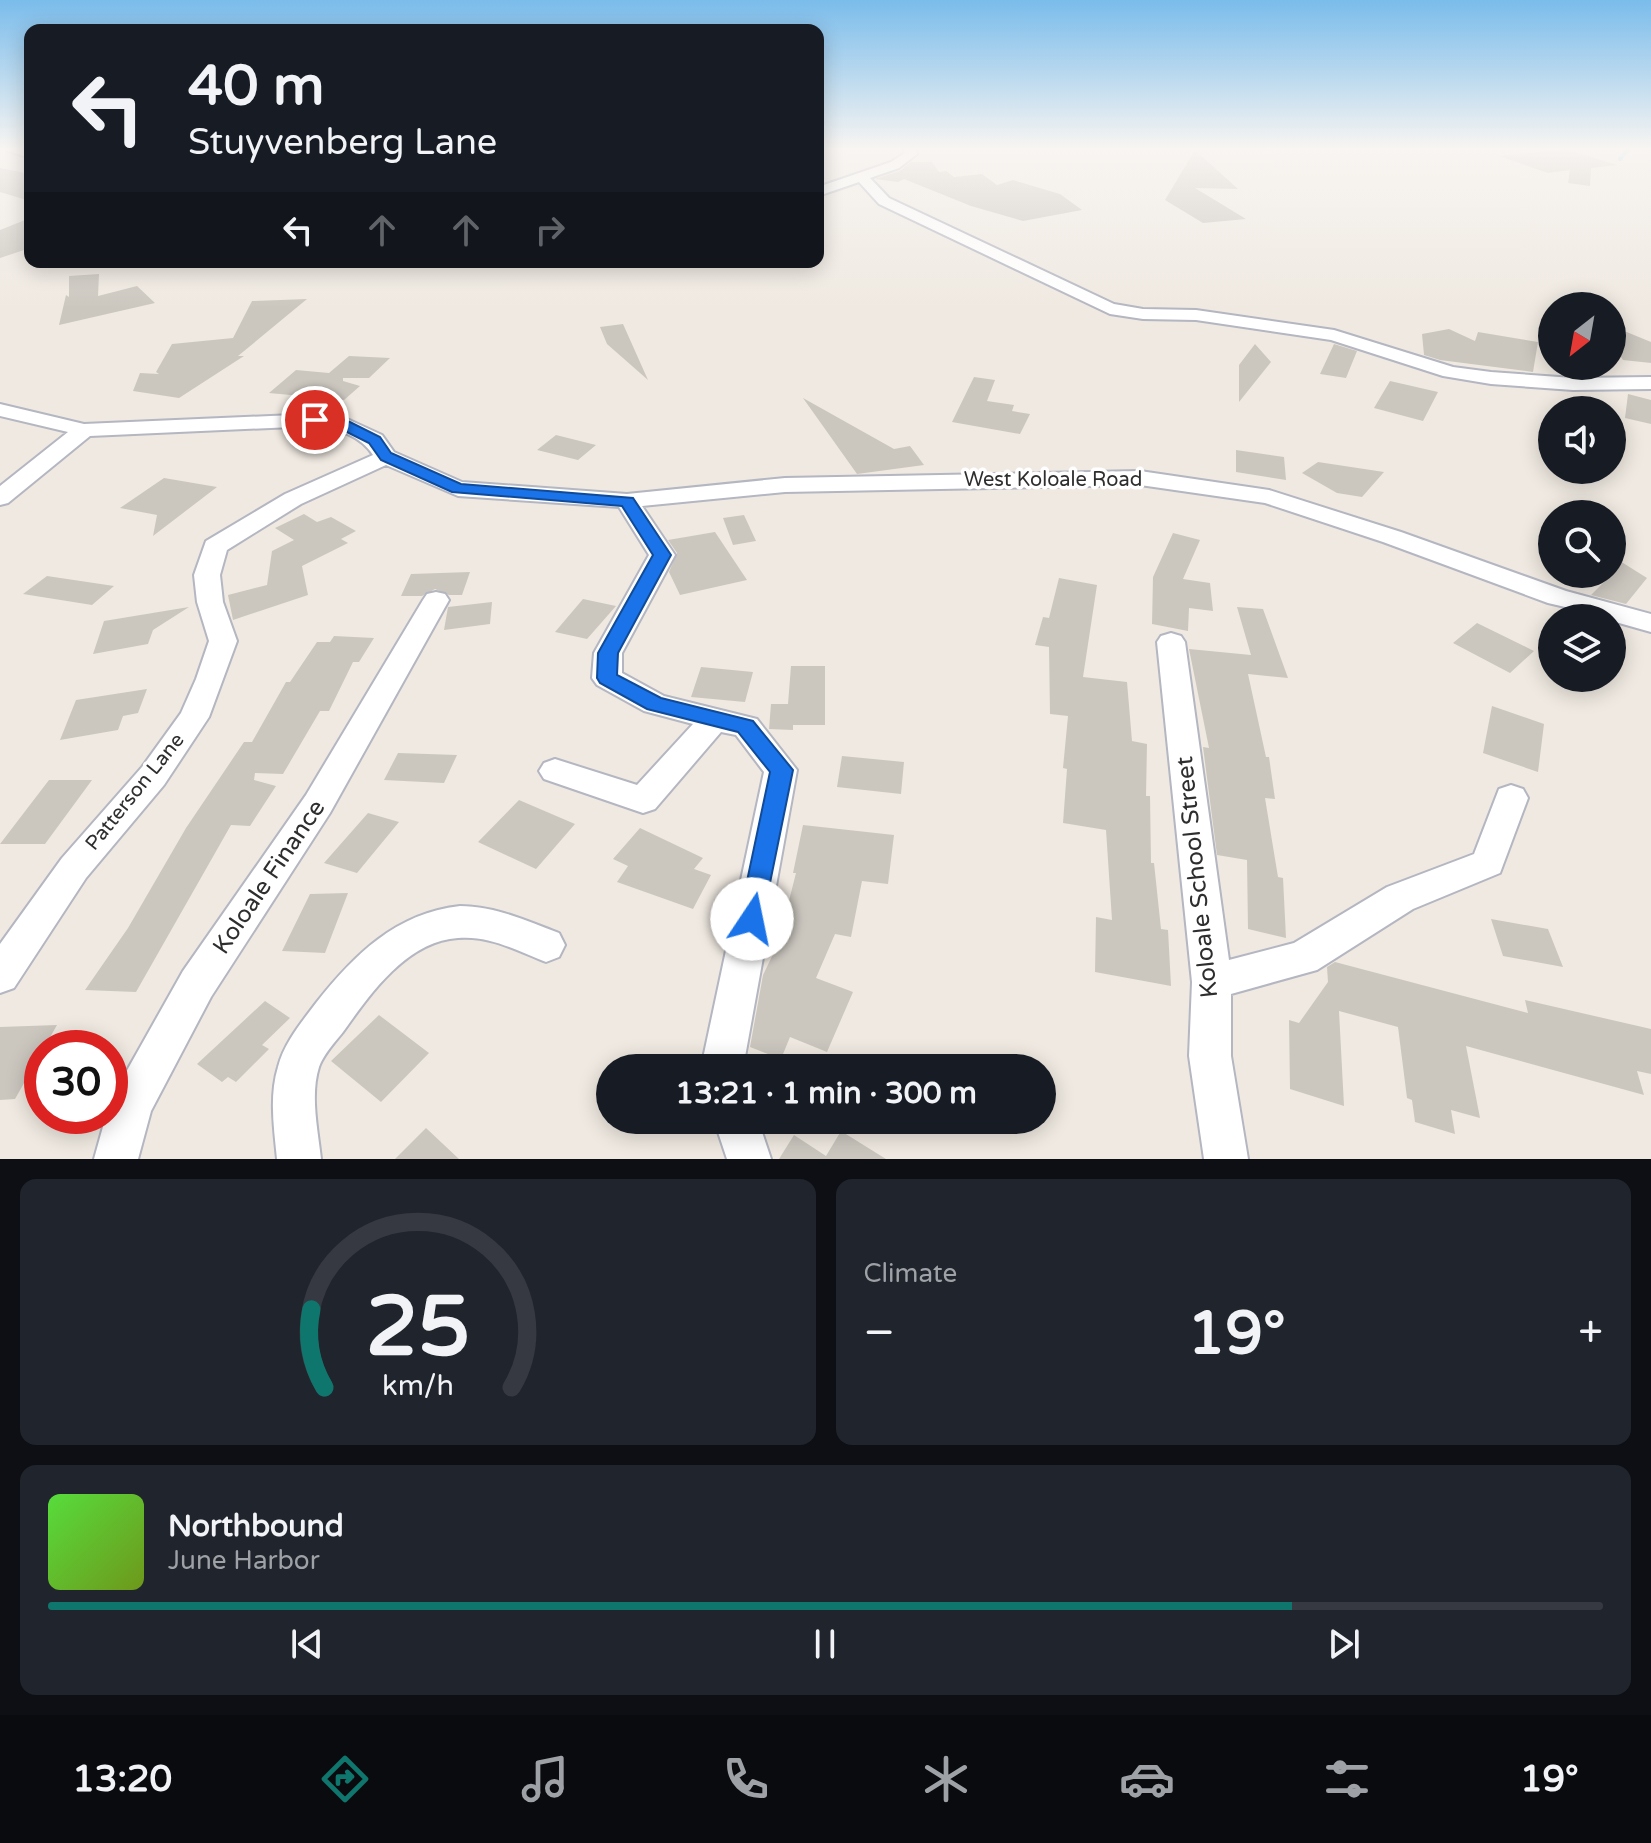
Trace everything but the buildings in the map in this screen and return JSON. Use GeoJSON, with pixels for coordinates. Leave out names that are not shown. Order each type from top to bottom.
{"type":"FeatureCollection","features":[{"type":"Feature","properties":{"kind":"street"},"geometry":{"type":"LineString","coordinates":[[884,201],[1110,309],[1143,314],[1196,315],[1334,335],[1450,372],[1491,378],[1573,384],[1651,383]]}},
{"type":"Feature","properties":{"kind":"street","name":"West Koloale Road"},"geometry":{"type":"LineString","coordinates":[[0,410],[84,430],[315,420],[338,422],[374,440],[386,457],[458,489],[627,501],[785,485],[1140,478],[1269,497],[1392,537],[1557,597],[1651,623]]}},
{"type":"Feature","properties":{"kind":"street"},"geometry":{"type":"LineString","coordinates":[[0,498],[84,430]]}},
{"type":"Feature","properties":{"kind":"street","name":"Patterson Lane"},"geometry":{"type":"LineString","coordinates":[[0,976],[74,868],[153,776],[194,717],[223,641],[210,602],[207,575],[215,546],[293,499],[386,457]]}},
{"type":"Feature","properties":{"kind":"street"},"geometry":{"type":"LineString","coordinates":[[627,501],[662,555],[608,653],[607,678],[655,704],[746,727],[781,770],[725,1054]]}},
{"type":"Feature","properties":{"kind":"street","name":"Koloale Finance"},"geometry":{"type":"LineString","coordinates":[[116,1159],[131,1105],[197,984],[318,804],[436,600]]}},
{"type":"Feature","properties":{"kind":"street","name":"Koloale School Street"},"geometry":{"type":"LineString","coordinates":[[1171,642],[1212,982],[1210,1056],[1226,1159]]}},
{"type":"Feature","properties":{"kind":"street"},"geometry":{"type":"LineString","coordinates":[[555,771],[643,800],[715,719]]}},
{"type":"Feature","properties":{"kind":"street"},"geometry":{"type":"LineString","coordinates":[[1212,982],[1303,958],[1400,898],[1488,863],[1511,798]]}},
{"type":"Feature","properties":{"kind":"street"},"geometry":{"type":"LineString","coordinates":[[299,1159],[295,1126],[298,1066],[352,987],[390,949],[420,932],[448,923],[490,924],[546,945]]}},
{"type":"Feature","properties":{"kind":"street"},"geometry":{"type":"LineString","coordinates":[[741,1134],[749,1159]]}},
{"type":"Feature","properties":{"kind":"route"},"geometry":{"type":"LineString","coordinates":[[315,420],[338,422],[374,440],[386,457],[458,489],[627,501],[662,555],[608,653],[607,678],[655,704],[746,727],[781,770],[752,919]]}}]}
